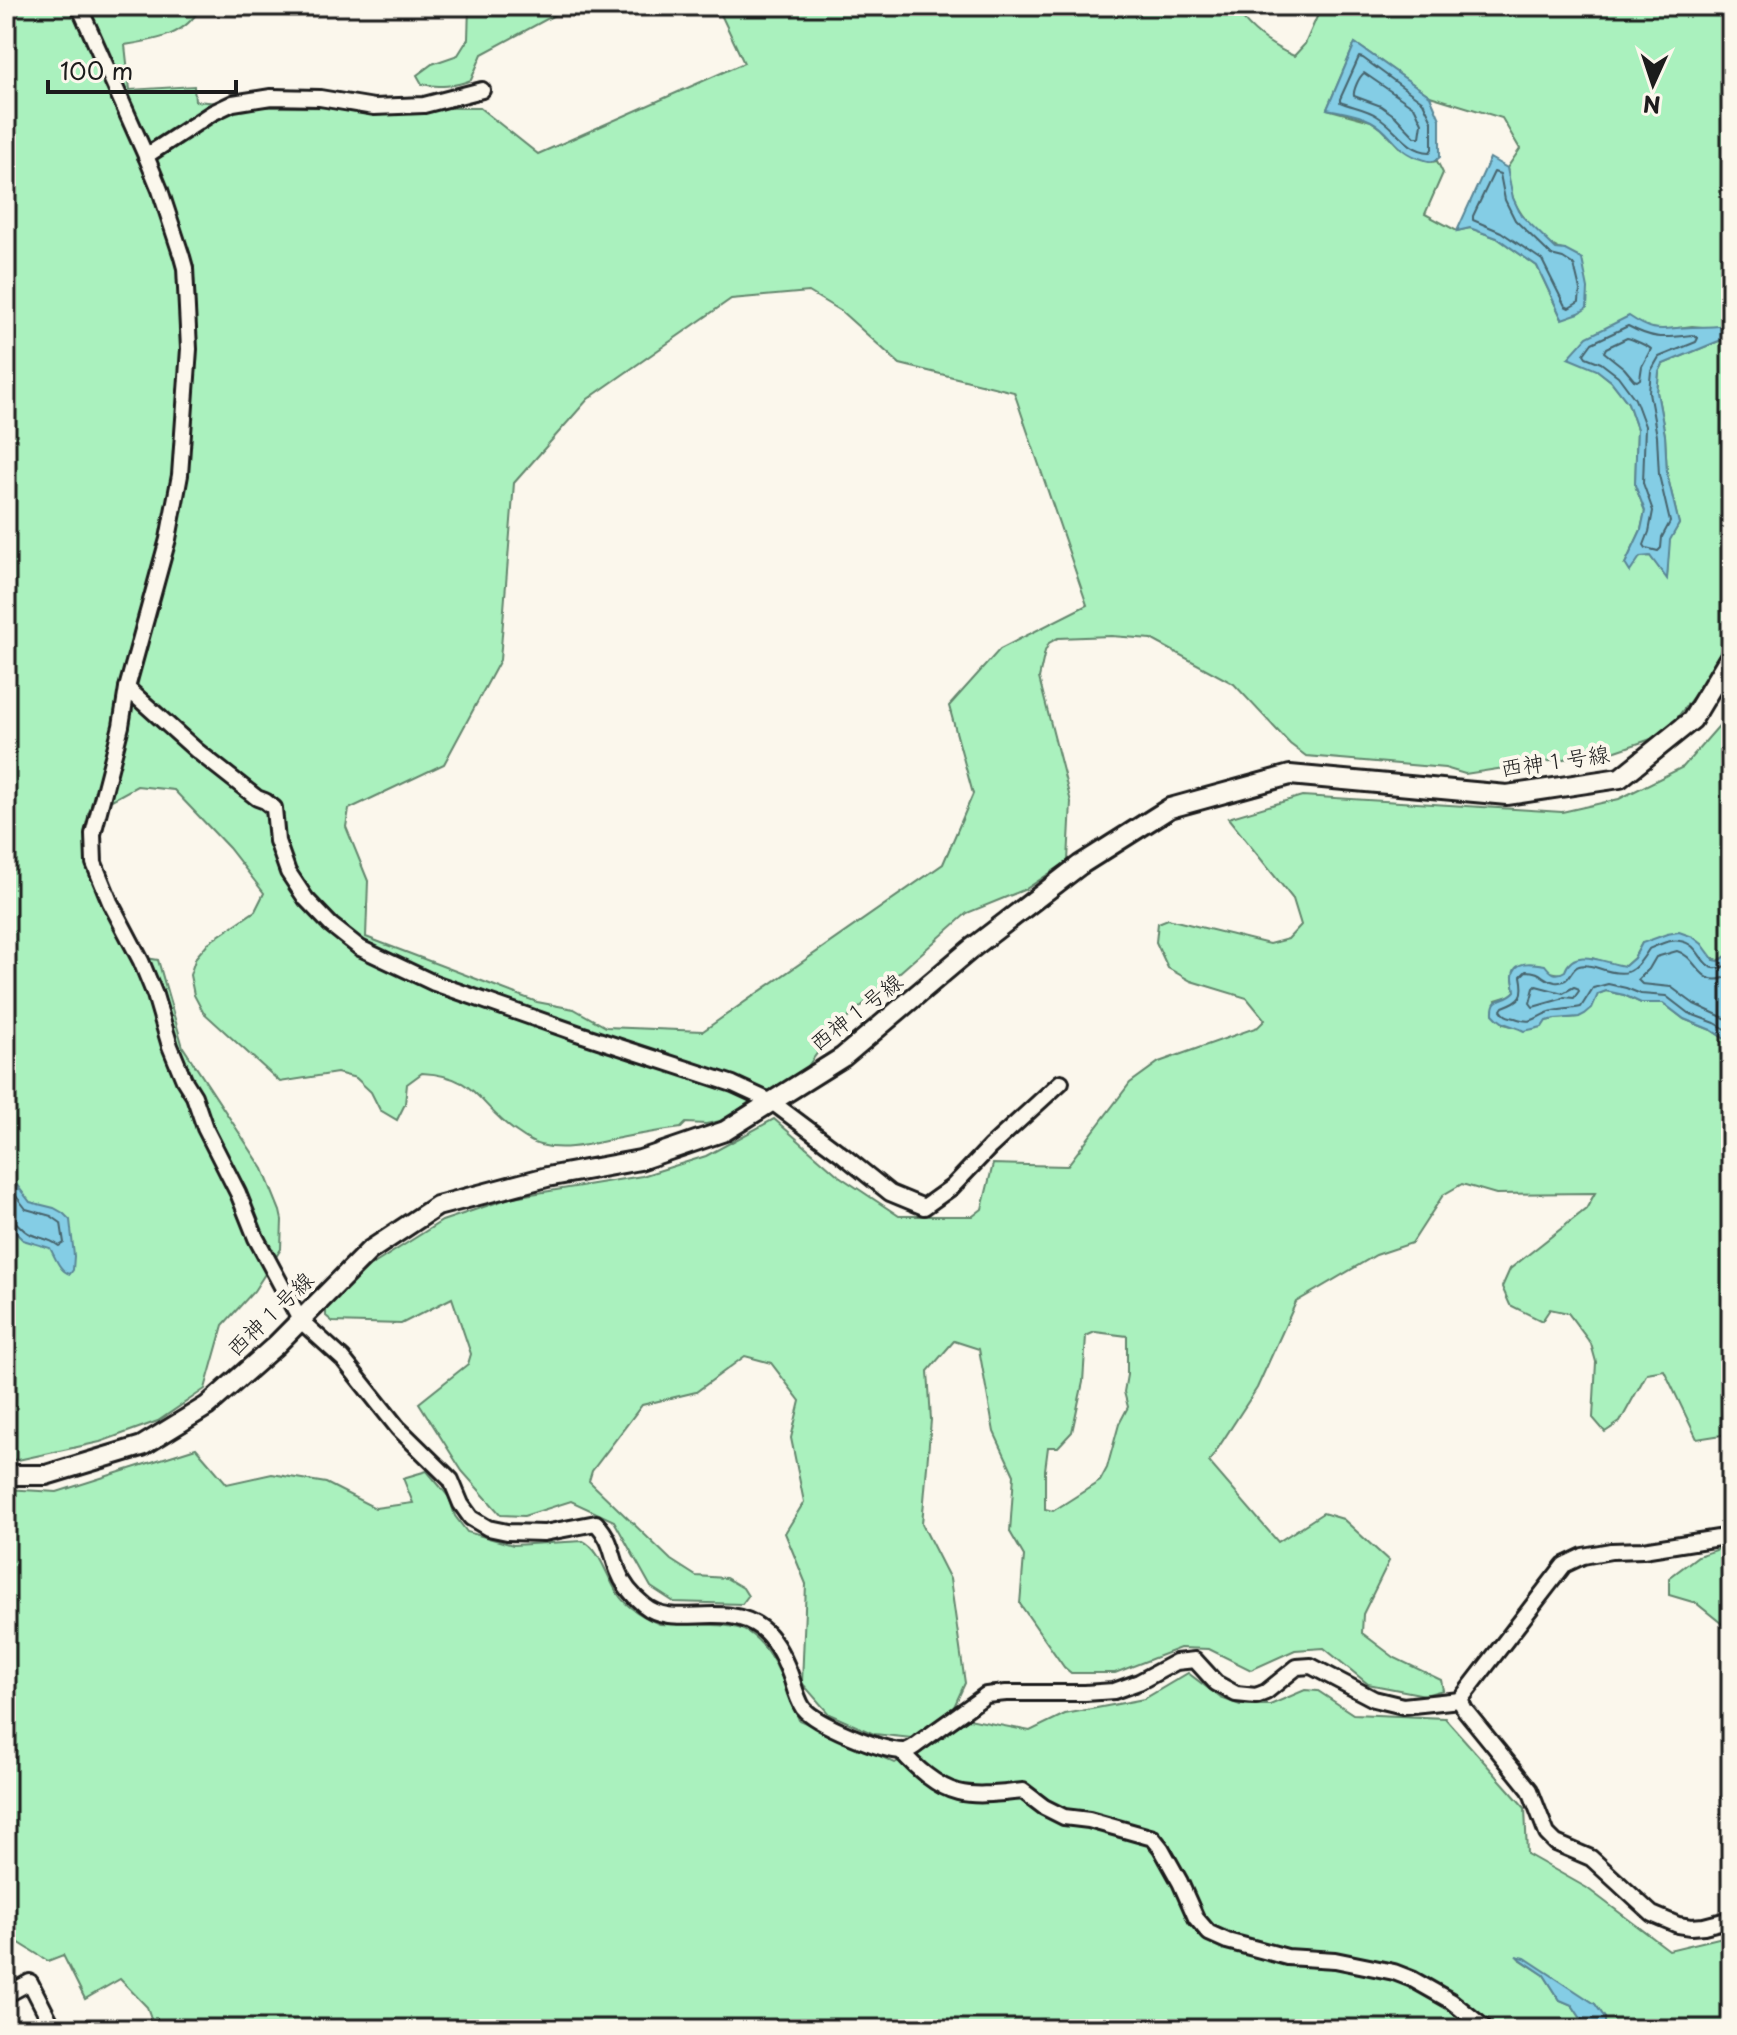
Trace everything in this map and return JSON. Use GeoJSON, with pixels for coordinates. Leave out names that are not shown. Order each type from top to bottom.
{"type":"FeatureCollection","features":[{"type":"Feature","properties":{"kind":"street"},"geometry":{"type":"LineString","coordinates":[[79,6],[160,190],[185,268],[189,349],[180,475],[168,539],[127,688],[121,726],[93,834],[94,863],[110,902],[141,961],[170,1046],[194,1096],[205,1128],[238,1193],[256,1238],[300,1320],[343,1359],[398,1428],[451,1480],[471,1518],[488,1528],[507,1532],[544,1533],[596,1523],[603,1529],[619,1574],[630,1592],[648,1608],[660,1613],[733,1615],[762,1628],[777,1648],[808,1713],[873,1745],[901,1751],[919,1743],[986,1695],[1114,1691],[1139,1682],[1176,1662],[1195,1660],[1216,1683],[1236,1694],[1256,1696],[1266,1692],[1297,1667],[1311,1666],[1374,1699],[1403,1706],[1460,1700],[1564,1565],[1583,1556],[1731,1536]]}},
{"type":"Feature","properties":{"kind":"street"},"geometry":{"type":"LineString","coordinates":[[146,156],[233,103],[295,97],[374,107],[424,105],[482,90]]}},
{"type":"Feature","properties":{"kind":"street","name":"西神１号線"},"geometry":{"type":"LineString","coordinates":[[6,1475],[46,1475],[142,1446],[207,1406],[276,1345],[369,1251],[437,1206],[547,1177],[640,1160],[725,1131],[843,1057],[971,949],[1080,865],[1170,808],[1290,775],[1507,795],[1620,778],[1692,720],[1731,655]]}},
{"type":"Feature","properties":{"kind":"street"},"geometry":{"type":"LineString","coordinates":[[127,688],[196,750],[274,808],[277,841],[288,872],[306,899],[331,925],[360,948],[434,983],[733,1084],[772,1102],[890,1193],[924,1207],[952,1187],[990,1147],[1061,1082]]}},
{"type":"Feature","properties":{"kind":"street"},"geometry":{"type":"LineString","coordinates":[[1460,1700],[1530,1790],[1547,1834],[1556,1843],[1591,1858],[1652,1914],[1691,1927],[1731,1919]]}},
{"type":"Feature","properties":{"kind":"street"},"geometry":{"type":"LineString","coordinates":[[901,1751],[940,1784],[959,1792],[992,1794],[1023,1791],[1064,1817],[1089,1820],[1153,1838],[1180,1882],[1196,1918],[1209,1933],[1287,1957],[1335,1960],[1394,1972],[1451,2001],[1486,2029]]}},
{"type":"Feature","properties":{"kind":"street"},"geometry":{"type":"LineString","coordinates":[[6,1995],[30,1982],[54,2029]]}},
{"type":"Feature","properties":{"kind":"green space"},"geometry":{"type":"Polygon","coordinates":[[[6,6],[201,6],[179,30],[125,45],[130,90],[194,86],[195,101],[270,107],[480,108],[538,154],[744,63],[717,6],[1233,6],[1260,36],[1294,56],[1305,44],[1319,6],[1731,6],[1731,324],[1713,328],[1692,326],[1663,330],[1645,327],[1597,370],[1611,381],[1628,403],[1637,429],[1635,485],[1645,511],[1641,530],[1625,564],[1650,556],[1667,578],[1669,540],[1679,524],[1667,474],[1665,435],[1657,392],[1659,372],[1663,364],[1731,336],[1731,633],[1724,656],[1670,727],[1654,738],[1616,751],[1465,774],[1445,768],[1306,756],[1290,744],[1234,684],[1151,639],[1111,636],[1058,638],[1049,643],[1045,651],[1039,678],[1071,802],[1068,861],[1026,889],[967,913],[832,1032],[799,1079],[749,1102],[725,1120],[706,1124],[686,1123],[681,1128],[570,1147],[550,1147],[529,1140],[504,1123],[467,1086],[441,1075],[422,1073],[407,1084],[405,1104],[397,1120],[380,1110],[371,1092],[356,1078],[337,1073],[280,1082],[203,1012],[194,995],[190,975],[196,957],[208,943],[255,911],[264,893],[229,848],[174,790],[137,786],[88,813],[89,852],[128,955],[158,960],[183,1047],[263,1169],[280,1211],[281,1249],[254,1291],[223,1325],[205,1389],[158,1421],[100,1442],[18,1460],[6,1459],[6,6]],[[1355,43],[1327,109],[1371,121],[1399,147],[1432,162],[1437,161],[1443,173],[1425,214],[1457,231],[1470,228],[1497,238],[1537,266],[1562,319],[1565,250],[1551,244],[1536,231],[1514,201],[1507,168],[1520,149],[1502,118],[1430,96],[1355,43]],[[809,292],[731,299],[588,399],[514,483],[500,660],[444,764],[349,809],[346,827],[368,881],[366,937],[537,1002],[574,1009],[606,1027],[703,1031],[943,864],[973,794],[949,706],[1000,649],[1087,605],[1014,392],[900,364],[842,312],[809,292]]]}},
{"type":"Feature","properties":{"kind":"green space"},"geometry":{"type":"Polygon","coordinates":[[[469,6],[571,6],[482,54],[471,80],[447,86],[422,84],[417,75],[432,64],[458,55],[468,39],[469,6]]]}},
{"type":"Feature","properties":{"kind":"green space"},"geometry":{"type":"Polygon","coordinates":[[[1731,712],[1731,953],[1718,961],[1709,956],[1702,944],[1642,943],[1634,958],[1625,966],[1592,958],[1561,974],[1550,972],[1513,977],[1515,991],[1496,1000],[1503,1024],[1516,1027],[1579,1017],[1598,994],[1606,991],[1641,1003],[1663,1003],[1684,1019],[1711,1030],[1731,1043],[1731,1424],[1728,1434],[1697,1439],[1664,1370],[1647,1373],[1620,1422],[1605,1432],[1593,1418],[1596,1362],[1591,1344],[1568,1313],[1550,1309],[1542,1321],[1510,1305],[1502,1287],[1510,1269],[1586,1209],[1595,1193],[1496,1194],[1462,1184],[1443,1195],[1412,1243],[1376,1255],[1296,1302],[1257,1388],[1209,1462],[1278,1542],[1323,1513],[1343,1519],[1389,1561],[1363,1614],[1362,1633],[1395,1658],[1441,1680],[1443,1690],[1425,1695],[1368,1684],[1324,1648],[1295,1650],[1251,1670],[1209,1649],[1180,1648],[1115,1673],[1071,1673],[1020,1604],[1024,1556],[1010,1532],[1014,1475],[994,1432],[979,1349],[954,1341],[928,1371],[931,1420],[922,1524],[950,1579],[965,1683],[953,1709],[912,1738],[874,1734],[829,1714],[802,1683],[806,1584],[785,1533],[804,1502],[791,1438],[800,1401],[771,1363],[745,1356],[696,1392],[642,1405],[592,1471],[589,1481],[671,1560],[696,1576],[726,1578],[743,1588],[748,1596],[742,1604],[674,1602],[651,1587],[614,1521],[571,1501],[524,1516],[501,1515],[462,1471],[419,1403],[468,1364],[471,1354],[452,1298],[401,1324],[333,1322],[326,1316],[326,1306],[369,1267],[442,1221],[513,1197],[642,1176],[706,1156],[774,1119],[839,1176],[899,1216],[973,1216],[982,1209],[993,1164],[1067,1166],[1130,1083],[1159,1062],[1258,1027],[1265,1020],[1247,998],[1191,981],[1168,968],[1156,942],[1158,923],[1168,919],[1269,944],[1288,939],[1301,925],[1293,899],[1228,818],[1302,796],[1562,812],[1619,799],[1683,767],[1731,712]],[[1095,1332],[1086,1336],[1083,1382],[1072,1432],[1058,1447],[1048,1447],[1045,1509],[1053,1511],[1100,1481],[1107,1468],[1119,1424],[1128,1407],[1124,1392],[1127,1336],[1095,1332]]]}},
{"type":"Feature","properties":{"kind":"green space"},"geometry":{"type":"Polygon","coordinates":[[[196,1448],[227,1484],[272,1474],[326,1483],[375,1508],[413,1503],[403,1478],[427,1471],[449,1497],[455,1516],[467,1532],[513,1545],[583,1541],[595,1551],[622,1599],[637,1612],[660,1624],[725,1626],[747,1631],[776,1664],[799,1720],[895,1763],[969,1719],[1030,1731],[1065,1714],[1144,1699],[1188,1673],[1221,1698],[1240,1705],[1270,1705],[1305,1690],[1318,1691],[1353,1714],[1445,1718],[1525,1808],[1527,1854],[1587,1888],[1669,1950],[1731,1935],[1731,2029],[1605,2029],[1605,2018],[1595,2004],[1518,1958],[1544,1975],[1560,2000],[1572,2005],[1588,2029],[155,2029],[147,2007],[120,1979],[85,1999],[63,1955],[48,1961],[16,1941],[8,1946],[6,1943],[6,1489],[57,1492],[196,1448]]]}},
{"type":"Feature","properties":{"kind":"green space"},"geometry":{"type":"Polygon","coordinates":[[[1731,1545],[1731,1625],[1726,1627],[1696,1603],[1669,1595],[1669,1578],[1698,1556],[1731,1545]]]}},
{"type":"Feature","properties":{"kind":"water"},"geometry":{"type":"Polygon","coordinates":[[[1355,43],[1430,96],[1440,119],[1438,159],[1430,161],[1413,156],[1371,121],[1327,109],[1355,43]]]}},
{"type":"Feature","properties":{"kind":"water"},"geometry":{"type":"Polygon","coordinates":[[[1490,158],[1507,168],[1513,198],[1521,215],[1556,249],[1582,259],[1588,289],[1587,308],[1579,313],[1562,319],[1537,266],[1497,238],[1470,228],[1457,231],[1490,158]]]}},
{"type":"Feature","properties":{"kind":"water"},"geometry":{"type":"Polygon","coordinates":[[[1629,316],[1646,326],[1659,329],[1731,324],[1731,336],[1663,364],[1659,372],[1657,392],[1665,435],[1667,474],[1679,524],[1670,540],[1667,579],[1650,556],[1640,557],[1630,572],[1625,564],[1641,530],[1645,511],[1635,485],[1637,429],[1628,403],[1611,381],[1597,370],[1568,358],[1587,337],[1629,316]]]}},
{"type":"Feature","properties":{"kind":"water"},"geometry":{"type":"Polygon","coordinates":[[[1679,932],[1702,944],[1714,960],[1719,961],[1731,953],[1731,1043],[1711,1030],[1684,1019],[1663,1003],[1641,1003],[1606,991],[1598,994],[1592,1008],[1579,1017],[1546,1021],[1542,1027],[1524,1031],[1504,1023],[1493,1014],[1497,1001],[1515,991],[1514,972],[1520,965],[1545,965],[1556,974],[1583,957],[1625,966],[1634,958],[1642,943],[1679,932]]]}},
{"type":"Feature","properties":{"kind":"water"},"geometry":{"type":"Polygon","coordinates":[[[6,1171],[30,1202],[54,1208],[70,1220],[74,1256],[70,1274],[61,1267],[50,1248],[23,1240],[6,1223],[6,1171]]]}},
{"type":"Feature","properties":{"kind":"water"},"geometry":{"type":"Polygon","coordinates":[[[1516,1956],[1525,1958],[1595,2004],[1605,2018],[1605,2029],[1588,2029],[1572,2005],[1560,2000],[1544,1975],[1516,1956]]]}}]}
